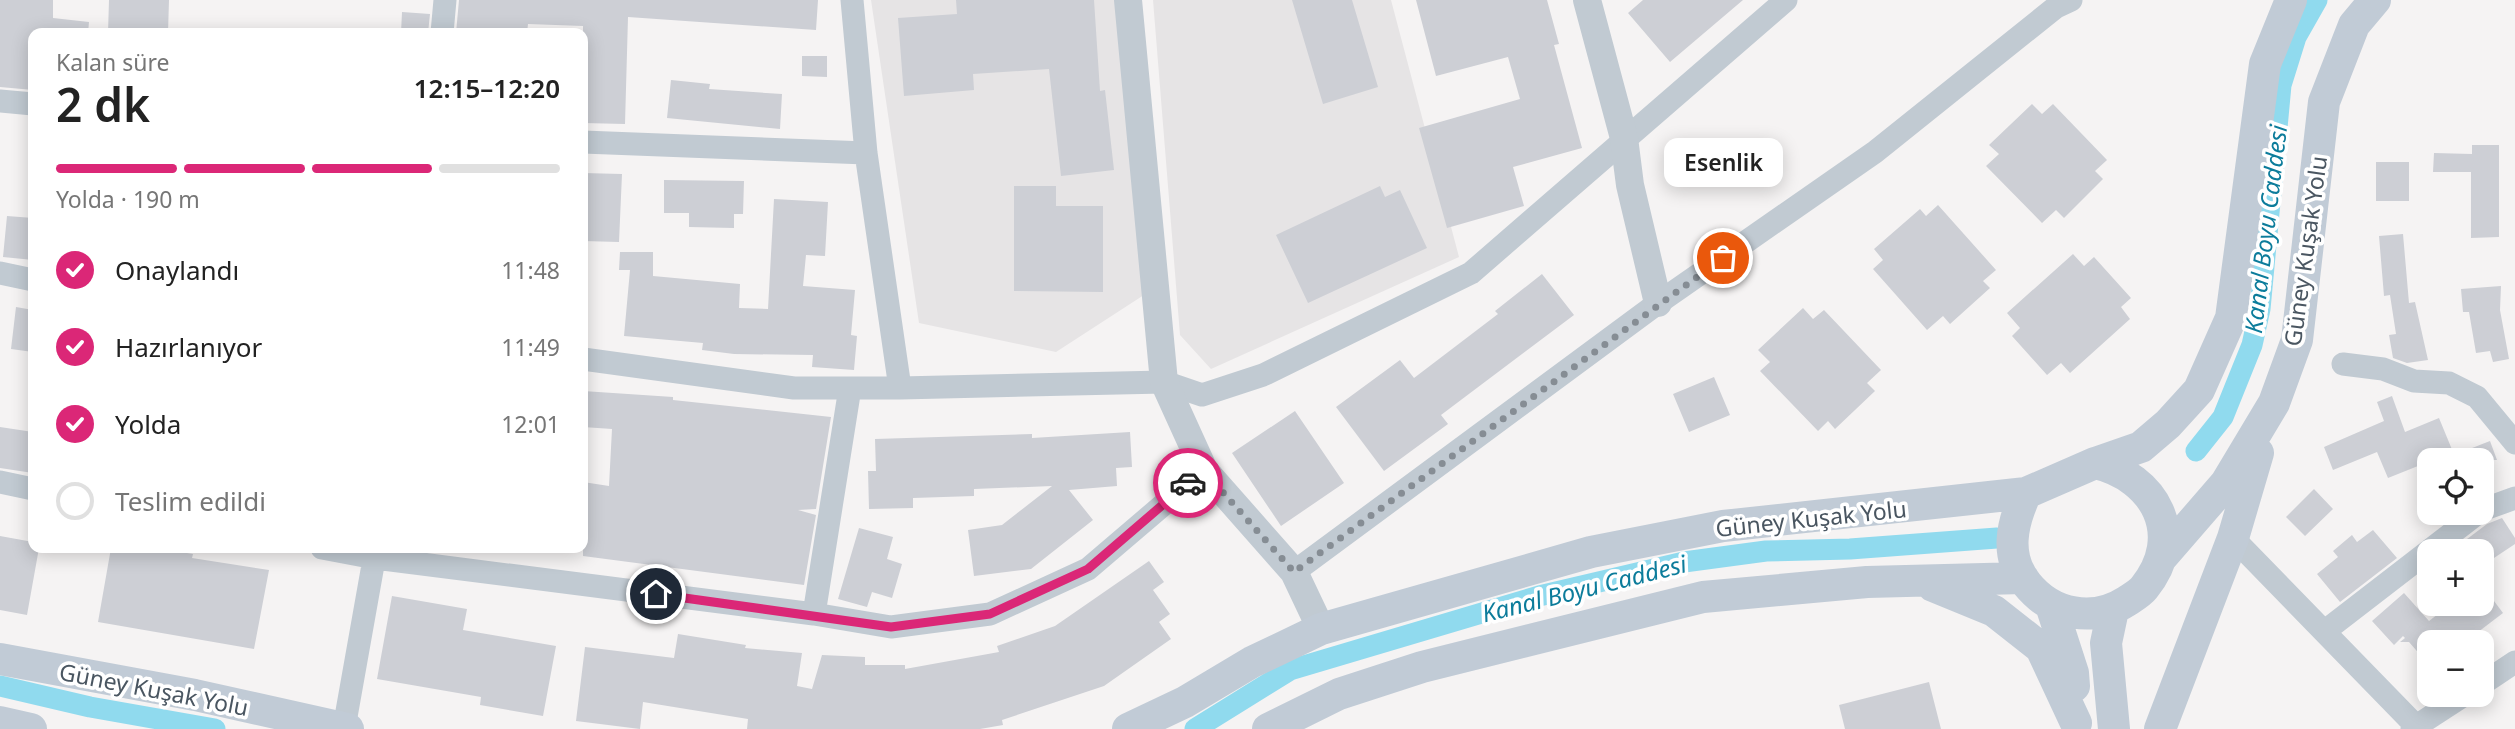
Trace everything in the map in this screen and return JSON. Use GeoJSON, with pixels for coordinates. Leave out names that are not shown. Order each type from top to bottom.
{"type":"FeatureCollection","features":[{"type":"Feature","properties":{"kind":"main road"},"geometry":{"type":"LineString","coordinates":[[2095,463],[2116,468],[2135,479],[2150,495],[2160,515],[2164,536],[2161,558],[2144,590],[2113,610],[2093,614],[2071,613],[2052,606],[2035,594],[2022,578],[2012,550],[2013,520],[2026,493],[2095,463],[2141,447],[2168,425],[2199,390],[2231,318],[2265,64],[2291,0]]}},
{"type":"Feature","properties":{"kind":"main road","name":"Güney Kuşak Yolu"},"geometry":{"type":"LineString","coordinates":[[2161,558],[2226,483],[2274,403],[2297,340],[2325,102],[2354,25],[2375,0]]}},
{"type":"Feature","properties":{"kind":"main road"},"geometry":{"type":"LineString","coordinates":[[2160,729],[2233,538],[2274,403]]}},
{"type":"Feature","properties":{"kind":"main road","name":"Güney Kuşak Yolu"},"geometry":{"type":"LineString","coordinates":[[1128,729],[1185,702],[1252,662],[1321,629],[1591,552],[1697,531],[2026,493]]}},
{"type":"Feature","properties":{"kind":"main road"},"geometry":{"type":"LineString","coordinates":[[1268,729],[1339,694],[1422,667],[1703,597],[1771,589],[2022,578]]}},
{"type":"Feature","properties":{"kind":"main road"},"geometry":{"type":"LineString","coordinates":[[1920,581],[1994,611],[2041,648],[2076,726]]}},
{"type":"Feature","properties":{"kind":"main road"},"geometry":{"type":"LineString","coordinates":[[2052,606],[2073,673],[2076,726]]}},
{"type":"Feature","properties":{"kind":"main road"},"geometry":{"type":"LineString","coordinates":[[2113,610],[2106,643],[2114,729]]}},
{"type":"Feature","properties":{"kind":"main road","name":"Güney Kuşak Yolu"},"geometry":{"type":"LineString","coordinates":[[0,659],[195,695],[346,729]]}},
{"type":"Feature","properties":{"kind":"main road"},"geometry":{"type":"LineString","coordinates":[[0,722],[31,729]]}},
{"type":"Feature","properties":{"kind":"street"},"geometry":{"type":"LineString","coordinates":[[442,28],[445,0]]}},
{"type":"Feature","properties":{"kind":"street"},"geometry":{"type":"LineString","coordinates":[[852,0],[866,153],[900,388]]}},
{"type":"Feature","properties":{"kind":"street"},"geometry":{"type":"LineString","coordinates":[[1128,0],[1164,382],[1203,470],[1294,572],[1321,629]]}},
{"type":"Feature","properties":{"kind":"street"},"geometry":{"type":"LineString","coordinates":[[1587,0],[1624,138],[1630,185],[1658,303]]}},
{"type":"Feature","properties":{"kind":"street"},"geometry":{"type":"LineString","coordinates":[[588,360],[794,388],[1164,382],[1202,395],[1263,375],[1471,274],[1624,138],[1786,0]]}},
{"type":"Feature","properties":{"kind":"street"},"geometry":{"type":"LineString","coordinates":[[1294,572],[1658,303],[1875,152],[2056,7],[2071,0]]}},
{"type":"Feature","properties":{"kind":"street"},"geometry":{"type":"LineString","coordinates":[[0,102],[28,104]]}},
{"type":"Feature","properties":{"kind":"street"},"geometry":{"type":"LineString","coordinates":[[588,142],[866,153]]}},
{"type":"Feature","properties":{"kind":"street"},"geometry":{"type":"LineString","coordinates":[[0,273],[28,279]]}},
{"type":"Feature","properties":{"kind":"street"},"geometry":{"type":"LineString","coordinates":[[2343,364],[2383,369],[2414,381],[2449,383],[2477,397],[2515,443]]}},
{"type":"Feature","properties":{"kind":"street"},"geometry":{"type":"LineString","coordinates":[[814,614],[850,388]]}},
{"type":"Feature","properties":{"kind":"street"},"geometry":{"type":"LineString","coordinates":[[346,729],[376,553],[891,627],[990,614],[1088,569],[1203,470]]}},
{"type":"Feature","properties":{"kind":"street"},"geometry":{"type":"LineString","coordinates":[[0,482],[28,488]]}},
{"type":"Feature","properties":{"kind":"street"},"geometry":{"type":"LineString","coordinates":[[2494,506],[2515,498]]}},
{"type":"Feature","properties":{"kind":"street"},"geometry":{"type":"LineString","coordinates":[[2325,631],[2462,525]]}},
{"type":"Feature","properties":{"kind":"street"},"geometry":{"type":"LineString","coordinates":[[2233,538],[2325,631],[2414,728],[2446,707]]}},
{"type":"Feature","properties":{"kind":"street"},"geometry":{"type":"LineString","coordinates":[[2494,676],[2515,662]]}},
{"type":"Feature","properties":{"kind":"shaded area"},"geometry":{"type":"Polygon","coordinates":[[[871,0],[1116,0],[1147,293],[1056,352],[919,323],[871,0]]]}},
{"type":"Feature","properties":{"kind":"shaded area"},"geometry":{"type":"Polygon","coordinates":[[[1153,0],[1391,0],[1459,257],[1211,369],[1180,335],[1153,0]]]}},
{"type":"Feature","properties":{"kind":"building"},"geometry":{"type":"Polygon","coordinates":[[[0,0],[53,0],[53,18],[89,22],[88,28],[28,28],[28,90],[0,87],[0,0]]]}},
{"type":"Feature","properties":{"kind":"building"},"geometry":{"type":"Polygon","coordinates":[[[109,0],[169,0],[168,28],[108,28],[109,0]]]}},
{"type":"Feature","properties":{"kind":"building"},"geometry":{"type":"Polygon","coordinates":[[[459,0],[818,0],[816,30],[628,17],[625,124],[588,123],[588,28],[528,24],[528,28],[456,28],[459,0]]]}},
{"type":"Feature","properties":{"kind":"building"},"geometry":{"type":"Polygon","coordinates":[[[956,0],[1094,0],[1100,91],[1105,90],[1114,170],[1061,176],[1049,69],[973,74],[974,90],[904,96],[898,18],[957,14],[956,0]]]}},
{"type":"Feature","properties":{"kind":"building"},"geometry":{"type":"Polygon","coordinates":[[[1292,0],[1352,0],[1378,87],[1323,104],[1292,0]]]}},
{"type":"Feature","properties":{"kind":"building"},"geometry":{"type":"Polygon","coordinates":[[[1416,0],[1547,0],[1559,44],[1554,45],[1582,148],[1513,167],[1524,206],[1447,228],[1419,128],[1520,99],[1508,57],[1436,76],[1416,0]]]}},
{"type":"Feature","properties":{"kind":"building"},"geometry":{"type":"Polygon","coordinates":[[[1643,0],[1743,0],[1670,62],[1628,13],[1643,0]]]}},
{"type":"Feature","properties":{"kind":"building"},"geometry":{"type":"Polygon","coordinates":[[[402,12],[430,14],[429,28],[401,28],[402,12]]]}},
{"type":"Feature","properties":{"kind":"building"},"geometry":{"type":"Polygon","coordinates":[[[802,56],[827,56],[827,77],[802,76],[802,56]]]}},
{"type":"Feature","properties":{"kind":"building"},"geometry":{"type":"Polygon","coordinates":[[[671,80],[710,84],[709,89],[782,94],[780,129],[667,118],[671,80]]]}},
{"type":"Feature","properties":{"kind":"building"},"geometry":{"type":"Polygon","coordinates":[[[2032,104],[2042,114],[2053,104],[2107,160],[2095,171],[2103,179],[2064,218],[2056,210],[2042,223],[1986,166],[1999,154],[1989,145],[2032,104]]]}},
{"type":"Feature","properties":{"kind":"building"},"geometry":{"type":"Polygon","coordinates":[[[2472,145],[2499,145],[2499,237],[2471,238],[2471,172],[2433,172],[2434,153],[2472,154],[2472,145]]]}},
{"type":"Feature","properties":{"kind":"building"},"geometry":{"type":"Polygon","coordinates":[[[2376,162],[2409,162],[2409,201],[2376,201],[2376,162]]]}},
{"type":"Feature","properties":{"kind":"building"},"geometry":{"type":"Polygon","coordinates":[[[588,173],[622,174],[619,242],[588,241],[588,173]]]}},
{"type":"Feature","properties":{"kind":"building"},"geometry":{"type":"Polygon","coordinates":[[[664,180],[744,181],[743,214],[734,214],[734,228],[689,227],[689,213],[664,213],[664,180]]]}},
{"type":"Feature","properties":{"kind":"building"},"geometry":{"type":"Polygon","coordinates":[[[1014,186],[1056,186],[1056,206],[1103,206],[1103,292],[1014,291],[1014,186]]]}},
{"type":"Feature","properties":{"kind":"building"},"geometry":{"type":"Polygon","coordinates":[[[1380,186],[1385,197],[1400,190],[1427,248],[1308,303],[1276,235],[1380,186]]]}},
{"type":"Feature","properties":{"kind":"building"},"geometry":{"type":"Polygon","coordinates":[[[774,199],[828,202],[825,256],[806,255],[803,286],[855,290],[851,335],[857,336],[854,370],[812,367],[813,355],[734,354],[702,350],[703,343],[624,336],[630,270],[619,270],[620,252],[653,252],[653,276],[740,284],[739,308],[768,309],[774,199]]]}},
{"type":"Feature","properties":{"kind":"building"},"geometry":{"type":"Polygon","coordinates":[[[1938,205],[1996,270],[1983,281],[1990,288],[1950,324],[1943,316],[1927,330],[1873,269],[1883,260],[1874,249],[1920,209],[1926,216],[1938,205]]]}},
{"type":"Feature","properties":{"kind":"building"},"geometry":{"type":"Polygon","coordinates":[[[7,216],[28,218],[28,260],[3,257],[7,216]]]}},
{"type":"Feature","properties":{"kind":"building"},"geometry":{"type":"Polygon","coordinates":[[[2403,234],[2409,303],[2415,302],[2428,360],[2407,363],[2393,358],[2389,335],[2396,334],[2390,295],[2384,296],[2379,236],[2403,234]]]}},
{"type":"Feature","properties":{"kind":"building"},"geometry":{"type":"Polygon","coordinates":[[[2073,254],[2084,266],[2094,257],[2131,298],[2121,307],[2130,319],[2070,373],[2061,363],[2047,375],[2012,336],[2020,328],[2007,313],[2073,254]]]}},
{"type":"Feature","properties":{"kind":"building"},"geometry":{"type":"Polygon","coordinates":[[[1542,274],[1574,315],[1441,415],[1448,424],[1384,471],[1336,407],[1400,360],[1414,378],[1498,314],[1495,311],[1542,274]]]}},
{"type":"Feature","properties":{"kind":"building"},"geometry":{"type":"Polygon","coordinates":[[[2501,286],[2500,310],[2509,359],[2493,362],[2490,351],[2476,353],[2469,312],[2463,312],[2461,289],[2501,286]]]}},
{"type":"Feature","properties":{"kind":"building"},"geometry":{"type":"Polygon","coordinates":[[[16,307],[28,309],[28,351],[11,349],[16,307]]]}},
{"type":"Feature","properties":{"kind":"building"},"geometry":{"type":"Polygon","coordinates":[[[1803,308],[1813,319],[1824,310],[1881,370],[1867,383],[1875,391],[1835,429],[1828,421],[1818,431],[1760,371],[1770,362],[1758,350],[1803,308]]]}},
{"type":"Feature","properties":{"kind":"building"},"geometry":{"type":"Polygon","coordinates":[[[1714,377],[1730,415],[1689,432],[1673,394],[1714,377]]]}},
{"type":"Feature","properties":{"kind":"building"},"geometry":{"type":"Polygon","coordinates":[[[588,391],[673,397],[673,400],[831,417],[816,509],[798,510],[816,515],[804,585],[583,556],[583,553],[588,553],[588,483],[609,486],[612,429],[588,427],[588,391]]]}},
{"type":"Feature","properties":{"kind":"building"},"geometry":{"type":"Polygon","coordinates":[[[2392,396],[2405,432],[2439,418],[2451,448],[2417,448],[2417,466],[2388,478],[2377,452],[2333,470],[2324,447],[2384,421],[2377,402],[2392,396]]]}},
{"type":"Feature","properties":{"kind":"building"},"geometry":{"type":"Polygon","coordinates":[[[1295,411],[1344,483],[1281,526],[1232,453],[1295,411]]]}},
{"type":"Feature","properties":{"kind":"building"},"geometry":{"type":"Polygon","coordinates":[[[0,427],[28,431],[28,472],[0,468],[0,427]]]}},
{"type":"Feature","properties":{"kind":"building"},"geometry":{"type":"Polygon","coordinates":[[[1130,432],[1132,467],[1116,468],[1117,486],[1069,490],[1093,520],[1031,569],[974,576],[968,530],[1002,525],[1052,486],[974,489],[974,496],[913,498],[913,508],[869,509],[868,471],[876,471],[875,439],[1032,434],[1032,438],[1130,432]]]}},
{"type":"Feature","properties":{"kind":"building"},"geometry":{"type":"Polygon","coordinates":[[[2490,441],[2493,448],[2472,448],[2490,441]]]}},
{"type":"Feature","properties":{"kind":"building"},"geometry":{"type":"Polygon","coordinates":[[[2314,489],[2333,509],[2305,536],[2286,517],[2314,489]]]}},
{"type":"Feature","properties":{"kind":"building"},"geometry":{"type":"Polygon","coordinates":[[[2502,518],[2515,538],[2515,544],[2494,558],[2494,539],[2467,539],[2486,525],[2494,525],[2494,521],[2502,518]]]}},
{"type":"Feature","properties":{"kind":"building"},"geometry":{"type":"Polygon","coordinates":[[[859,528],[893,537],[887,559],[902,564],[892,598],[872,592],[867,607],[838,599],[859,528]]]}},
{"type":"Feature","properties":{"kind":"building"},"geometry":{"type":"Polygon","coordinates":[[[2373,530],[2397,558],[2340,602],[2317,574],[2338,557],[2333,551],[2352,535],[2357,542],[2373,530]]]}},
{"type":"Feature","properties":{"kind":"building"},"geometry":{"type":"Polygon","coordinates":[[[0,536],[28,541],[28,553],[38,553],[27,615],[0,610],[0,536]]]}},
{"type":"Feature","properties":{"kind":"building"},"geometry":{"type":"Polygon","coordinates":[[[110,553],[187,553],[193,554],[192,558],[269,570],[254,649],[98,622],[110,553]]]}},
{"type":"Feature","properties":{"kind":"building"},"geometry":{"type":"Polygon","coordinates":[[[1149,561],[1164,582],[1153,590],[1170,614],[1159,622],[1171,639],[1104,686],[1002,720],[1003,725],[980,729],[747,729],[748,719],[643,702],[640,729],[576,721],[585,647],[674,658],[678,634],[746,645],[745,648],[802,653],[797,686],[812,689],[822,655],[865,657],[865,665],[905,665],[905,669],[999,652],[997,646],[1055,626],[1149,561]]]}},
{"type":"Feature","properties":{"kind":"building"},"geometry":{"type":"Polygon","coordinates":[[[2404,593],[2417,608],[2417,616],[2425,616],[2429,621],[2435,616],[2494,616],[2494,601],[2503,613],[2481,630],[2417,630],[2417,651],[2409,642],[2400,642],[2405,638],[2403,636],[2394,645],[2372,621],[2404,593]]]}},
{"type":"Feature","properties":{"kind":"building"},"geometry":{"type":"Polygon","coordinates":[[[392,596],[467,609],[463,630],[556,646],[543,716],[480,705],[481,697],[377,679],[392,596]]]}},
{"type":"Feature","properties":{"kind":"building"},"geometry":{"type":"Polygon","coordinates":[[[1929,682],[1941,729],[1845,729],[1839,705],[1929,682]]]}},
{"type":"Feature","properties":{"kind":"waterway","name":"Kanal Boyu Caddesi"},"geometry":{"type":"LineString","coordinates":[[2196,451],[2223,417],[2252,345],[2260,309],[2281,85],[2296,37],[2317,0]]}},
{"type":"Feature","properties":{"kind":"waterway","name":"Kanal Boyu Caddesi"},"geometry":{"type":"LineString","coordinates":[[1195,729],[1290,670],[1539,596],[1684,562],[1766,551],[1850,549],[1997,538]]}},
{"type":"Feature","properties":{"kind":"waterway","name":"Kanal Boyu Caddesi"},"geometry":{"type":"LineString","coordinates":[[0,686],[90,707],[215,729]]}},
{"type":"Feature","properties":{"kind":"way so far"},"geometry":{"type":"LineString","coordinates":[[1188,483],[1203,470],[1294,572],[1723,258]]}},
{"type":"Feature","properties":{"kind":"place","name":"Esenlik"},"geometry":{"type":"Point","coordinates":[1723,258]}},
{"type":"Feature","properties":{"kind":"route"},"geometry":{"type":"LineString","coordinates":[[656,594],[814,614],[891,627],[990,614],[1088,569],[1188,483]]}}]}
